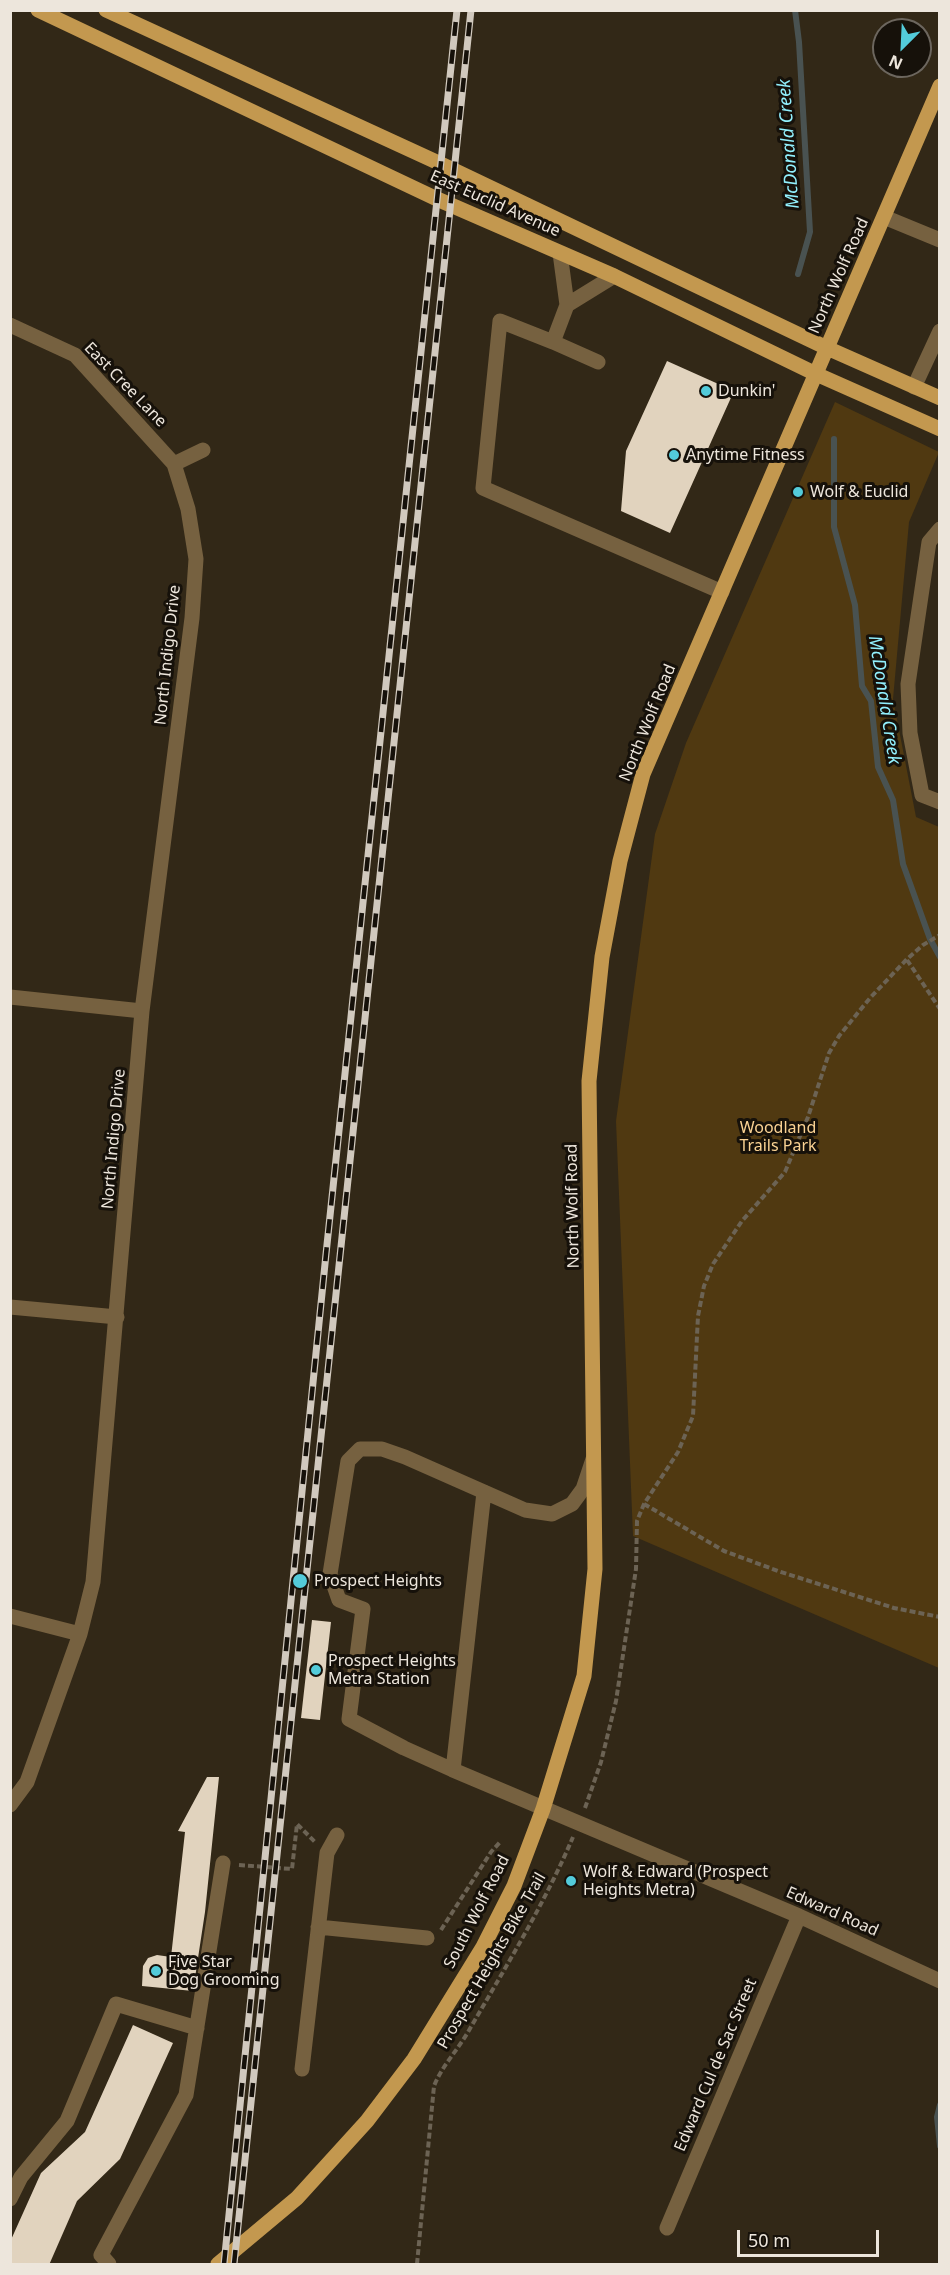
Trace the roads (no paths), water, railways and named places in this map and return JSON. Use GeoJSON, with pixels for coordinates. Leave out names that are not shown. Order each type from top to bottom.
{"type":"FeatureCollection","features":[{"type":"Feature","properties":{"kind":"main road","name":"East Euclid Avenue"},"geometry":{"type":"LineString","coordinates":[[38,10],[437,199],[614,276],[816,374],[939,429]]}},
{"type":"Feature","properties":{"kind":"main road","name":"East Euclid Avenue"},"geometry":{"type":"LineString","coordinates":[[106,10],[448,167],[827,348],[939,398]]}},
{"type":"Feature","properties":{"kind":"main road","name":"North Wolf Road"},"geometry":{"type":"LineString","coordinates":[[594,1456],[589,1081],[602,957],[620,861],[643,774],[939,86]]}},
{"type":"Feature","properties":{"kind":"main road","name":"South Wolf Road"},"geometry":{"type":"LineString","coordinates":[[218,2265],[297,2198],[368,2121],[414,2059],[483,1947],[514,1886],[543,1809],[584,1676],[595,1569],[594,1456]]}},
{"type":"Feature","properties":{"kind":"street"},"geometry":{"type":"LineString","coordinates":[[884,217],[939,240]]}},
{"type":"Feature","properties":{"kind":"street"},"geometry":{"type":"LineString","coordinates":[[553,342],[567,305],[560,253]]}},
{"type":"Feature","properties":{"kind":"street"},"geometry":{"type":"LineString","coordinates":[[567,305],[614,276]]}},
{"type":"Feature","properties":{"kind":"street"},"geometry":{"type":"LineString","coordinates":[[598,362],[500,321],[483,488],[722,592]]}},
{"type":"Feature","properties":{"kind":"street","name":"East Cree Lane"},"geometry":{"type":"LineString","coordinates":[[10,325],[75,355],[174,464]]}},
{"type":"Feature","properties":{"kind":"street"},"geometry":{"type":"LineString","coordinates":[[914,387],[939,331]]}},
{"type":"Feature","properties":{"kind":"street"},"geometry":{"type":"LineString","coordinates":[[174,464],[204,450]]}},
{"type":"Feature","properties":{"kind":"street","name":"North Indigo Drive"},"geometry":{"type":"LineString","coordinates":[[10,1805],[27,1782],[80,1634],[93,1582],[142,1011],[192,618],[196,559],[188,509],[174,464]]}},
{"type":"Feature","properties":{"kind":"street"},"geometry":{"type":"LineString","coordinates":[[939,528],[929,542],[910,672],[910,732],[922,795],[939,802]]}},
{"type":"Feature","properties":{"kind":"street"},"geometry":{"type":"LineString","coordinates":[[10,997],[142,1011]]}},
{"type":"Feature","properties":{"kind":"street"},"geometry":{"type":"LineString","coordinates":[[10,1307],[117,1317]]}},
{"type":"Feature","properties":{"kind":"street","name":"Edward Road"},"geometry":{"type":"LineString","coordinates":[[484,1492],[382,1449],[360,1449],[348,1461],[330,1574],[339,1600],[363,1609],[349,1719],[404,1748],[453,1770],[799,1916],[939,1981]]}},
{"type":"Feature","properties":{"kind":"street"},"geometry":{"type":"LineString","coordinates":[[453,1770],[484,1492],[525,1510],[552,1514],[572,1504],[583,1489],[594,1456]]}},
{"type":"Feature","properties":{"kind":"street"},"geometry":{"type":"LineString","coordinates":[[10,1616],[80,1634]]}},
{"type":"Feature","properties":{"kind":"street"},"geometry":{"type":"LineString","coordinates":[[302,2069],[327,1853],[337,1835]]}},
{"type":"Feature","properties":{"kind":"street"},"geometry":{"type":"LineString","coordinates":[[101,2261],[186,2095],[223,1863]]}},
{"type":"Feature","properties":{"kind":"street","name":"Edward Cul de Sac Street"},"geometry":{"type":"LineString","coordinates":[[667,2228],[799,1916]]}},
{"type":"Feature","properties":{"kind":"street"},"geometry":{"type":"LineString","coordinates":[[318,1927],[427,1938]]}},
{"type":"Feature","properties":{"kind":"street"},"geometry":{"type":"LineString","coordinates":[[10,2199],[21,2177],[67,2121],[116,2004],[197,2028]]}},
{"type":"Feature","properties":{"kind":"waterway","name":"McDonald Creek"},"geometry":{"type":"LineString","coordinates":[[795,10],[799,42],[810,232],[798,274]]}},
{"type":"Feature","properties":{"kind":"waterway","name":"McDonald Creek"},"geometry":{"type":"LineString","coordinates":[[834,439],[834,527],[855,605],[862,686],[871,701],[878,767],[893,800],[903,864],[930,939],[940,957]]}},
{"type":"Feature","properties":{"kind":"waterway","name":"McDonald Creek"},"geometry":{"type":"LineString","coordinates":[[940,2105],[937,2117],[940,2146]]}},
{"type":"Feature","properties":{"kind":"railway"},"geometry":{"type":"LineString","coordinates":[[224,2264],[326,1254],[457,10]]}},
{"type":"Feature","properties":{"kind":"railway"},"geometry":{"type":"LineString","coordinates":[[234,2264],[471,10]]}},
{"type":"Feature","properties":{"kind":"place","name":"Dunkin'"},"geometry":{"type":"Point","coordinates":[706,391]}},
{"type":"Feature","properties":{"kind":"place","name":"Anytime Fitness"},"geometry":{"type":"Point","coordinates":[674,455]}},
{"type":"Feature","properties":{"kind":"place","name":"Wolf & Euclid"},"geometry":{"type":"Point","coordinates":[798,492]}},
{"type":"Feature","properties":{"kind":"place","name":"Prospect Heights"},"geometry":{"type":"Point","coordinates":[300,1581]}},
{"type":"Feature","properties":{"kind":"place","name":"Prospect Heights Metra Station"},"geometry":{"type":"Point","coordinates":[316,1670]}},
{"type":"Feature","properties":{"kind":"place","name":"Wolf & Edward (Prospect Heights Metra)"},"geometry":{"type":"Point","coordinates":[571,1881]}},
{"type":"Feature","properties":{"kind":"place","name":"Five Star Dog Grooming"},"geometry":{"type":"Point","coordinates":[156,1971]}},
{"type":"Feature","properties":{"kind":"park label","name":"Woodland Trails Park"},"geometry":{"type":"Point","coordinates":[778,1137]}}]}
